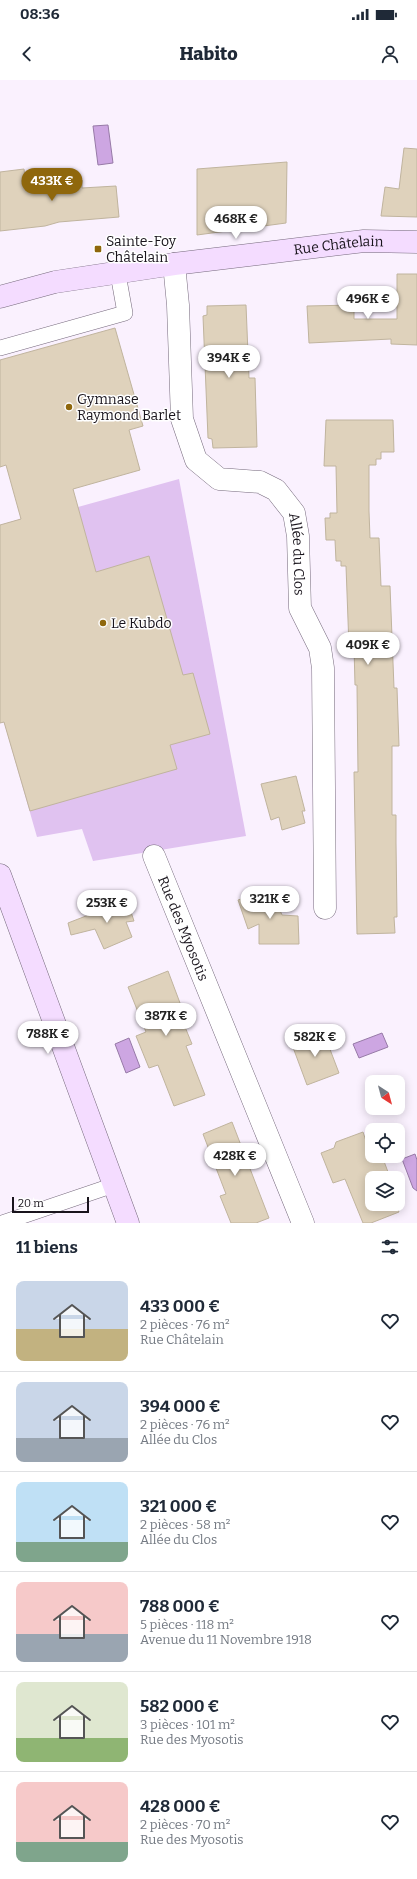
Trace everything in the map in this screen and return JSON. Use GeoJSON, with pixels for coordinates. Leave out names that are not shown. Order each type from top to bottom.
{"type":"FeatureCollection","features":[{"type":"Feature","properties":{"kind":"street","name":"Rue Châtelain"},"geometry":{"type":"LineString","coordinates":[[0,297],[55,282],[118,274],[174,264],[364,241],[417,242]]}},
{"type":"Feature","properties":{"kind":"street","name":"Allée du Clos"},"geometry":{"type":"LineString","coordinates":[[174,264],[178,305],[182,419],[196,460],[218,479],[260,482],[276,490],[294,513],[298,536],[300,608],[320,648],[323,668],[325,908]]}},
{"type":"Feature","properties":{"kind":"street","name":"Rue des Myosotis"},"geometry":{"type":"LineString","coordinates":[[154,856],[303,1223]]}},
{"type":"Feature","properties":{"kind":"street"},"geometry":{"type":"LineString","coordinates":[[0,875],[128,1223]]}},
{"type":"Feature","properties":{"kind":"lane"},"geometry":{"type":"LineString","coordinates":[[0,348],[125,312],[118,274]]}},
{"type":"Feature","properties":{"kind":"lane"},"geometry":{"type":"LineString","coordinates":[[2,1223],[114,1185]]}},
{"type":"Feature","properties":{"kind":"shaded area"},"geometry":{"type":"Polygon","coordinates":[[[108,125],[113,163],[98,165],[93,126],[108,125]]]}},
{"type":"Feature","properties":{"kind":"shaded area","name":"Le Kubdo"},"geometry":{"type":"Polygon","coordinates":[[[179,479],[246,836],[93,861],[82,829],[37,837],[4,722],[0,723],[0,525],[76,503],[78,507],[179,479]]]}},
{"type":"Feature","properties":{"kind":"shaded area"},"geometry":{"type":"Polygon","coordinates":[[[382,1033],[388,1047],[359,1058],[353,1044],[382,1033]]]}},
{"type":"Feature","properties":{"kind":"shaded area"},"geometry":{"type":"Polygon","coordinates":[[[129,1038],[140,1067],[126,1073],[115,1044],[129,1038]]]}},
{"type":"Feature","properties":{"kind":"shaded area"},"geometry":{"type":"Polygon","coordinates":[[[415,1154],[417,1160],[417,1191],[413,1188],[404,1163],[405,1163],[405,1158],[415,1154]]]}},
{"type":"Feature","properties":{"kind":"building"},"geometry":{"type":"Polygon","coordinates":[[[404,148],[417,149],[417,217],[381,216],[385,187],[399,189],[404,148]]]}},
{"type":"Feature","properties":{"kind":"building"},"geometry":{"type":"Polygon","coordinates":[[[287,162],[286,223],[197,235],[197,169],[287,162]]]}},
{"type":"Feature","properties":{"kind":"building"},"geometry":{"type":"Polygon","coordinates":[[[24,169],[26,186],[82,180],[82,188],[116,186],[119,217],[59,222],[45,226],[0,231],[0,172],[24,169]]]}},
{"type":"Feature","properties":{"kind":"building"},"geometry":{"type":"Polygon","coordinates":[[[397,274],[417,274],[417,345],[391,344],[391,339],[309,343],[307,306],[354,305],[354,319],[397,319],[397,274]]]}},
{"type":"Feature","properties":{"kind":"building"},"geometry":{"type":"Polygon","coordinates":[[[246,305],[249,378],[255,378],[257,447],[213,448],[212,439],[208,438],[203,316],[207,315],[207,306],[246,305]]]}},
{"type":"Feature","properties":{"kind":"building","name":"Le Kubdo"},"geometry":{"type":"Polygon","coordinates":[[[115,328],[143,426],[129,430],[140,470],[73,489],[96,572],[149,556],[183,675],[193,673],[210,734],[170,745],[177,769],[30,811],[4,722],[0,723],[0,525],[21,519],[6,465],[0,467],[0,360],[115,328]]]}},
{"type":"Feature","properties":{"kind":"building"},"geometry":{"type":"Polygon","coordinates":[[[326,420],[393,420],[394,452],[381,452],[381,459],[376,459],[376,465],[369,465],[369,511],[370,538],[379,538],[381,586],[390,586],[394,688],[397,688],[399,746],[392,746],[392,815],[396,815],[397,917],[394,917],[395,933],[357,934],[354,772],[358,772],[357,685],[355,685],[354,647],[349,647],[346,566],[341,566],[341,561],[336,561],[335,540],[326,540],[325,518],[330,518],[330,513],[337,513],[336,466],[324,466],[326,420]]]}},
{"type":"Feature","properties":{"kind":"building"},"geometry":{"type":"Polygon","coordinates":[[[296,776],[305,811],[302,811],[305,823],[282,830],[279,817],[271,820],[261,784],[296,776]]]}},
{"type":"Feature","properties":{"kind":"building"},"geometry":{"type":"Polygon","coordinates":[[[271,889],[282,915],[298,916],[299,944],[259,944],[259,924],[248,929],[238,900],[271,889]]]}},
{"type":"Feature","properties":{"kind":"building"},"geometry":{"type":"Polygon","coordinates":[[[127,900],[134,921],[126,922],[132,937],[104,949],[95,929],[71,935],[68,923],[127,900]]]}},
{"type":"Feature","properties":{"kind":"building"},"geometry":{"type":"Polygon","coordinates":[[[168,971],[180,1003],[176,1005],[192,1044],[186,1046],[205,1095],[174,1106],[158,1065],[149,1068],[136,1036],[146,1032],[128,987],[168,971]]]}},
{"type":"Feature","properties":{"kind":"building"},"geometry":{"type":"Polygon","coordinates":[[[323,1031],[339,1073],[307,1085],[291,1042],[323,1031]]]}},
{"type":"Feature","properties":{"kind":"building"},"geometry":{"type":"Polygon","coordinates":[[[232,1122],[269,1218],[256,1223],[231,1223],[220,1196],[226,1194],[203,1134],[232,1122]]]}},
{"type":"Feature","properties":{"kind":"building"},"geometry":{"type":"Polygon","coordinates":[[[363,1132],[365,1138],[365,1163],[385,1163],[388,1171],[365,1171],[365,1211],[399,1212],[371,1223],[363,1223],[345,1179],[333,1183],[321,1153],[334,1148],[336,1142],[363,1132]]]}},
{"type":"Feature","properties":{"kind":"place","name":"Sainte-Foy Châtelain"},"geometry":{"type":"Point","coordinates":[98,249]}},
{"type":"Feature","properties":{"kind":"place","name":"Gymnase Raymond Barlet"},"geometry":{"type":"Point","coordinates":[69,407]}},
{"type":"Feature","properties":{"kind":"place","name":"Le Kubdo"},"geometry":{"type":"Point","coordinates":[103,623]}}]}
